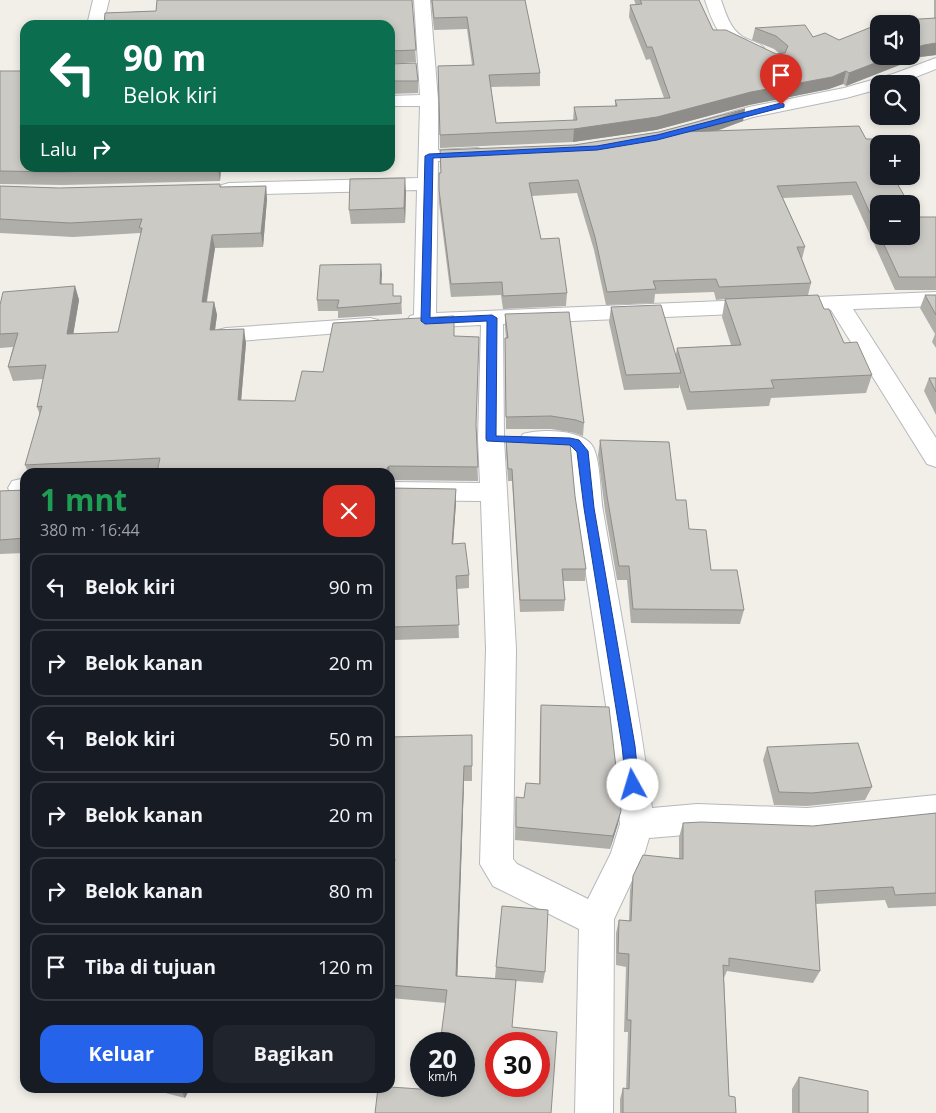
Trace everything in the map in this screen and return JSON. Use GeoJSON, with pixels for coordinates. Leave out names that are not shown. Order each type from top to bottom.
{"type":"FeatureCollection","features":[{"type":"Feature","properties":{"kind":"street"},"geometry":{"type":"LineString","coordinates":[[96,20],[102,0]]}},
{"type":"Feature","properties":{"kind":"street"},"geometry":{"type":"LineString","coordinates":[[422,0],[418,69],[429,100],[425,321]]}},
{"type":"Feature","properties":{"kind":"street"},"geometry":{"type":"LineString","coordinates":[[713,0],[725,32],[731,38],[769,53]]}},
{"type":"Feature","properties":{"kind":"street"},"geometry":{"type":"LineString","coordinates":[[686,130],[749,112],[846,93],[899,78],[936,62]]}},
{"type":"Feature","properties":{"kind":"street"},"geometry":{"type":"LineString","coordinates":[[395,101],[429,100]]}},
{"type":"Feature","properties":{"kind":"street"},"geometry":{"type":"LineString","coordinates":[[429,156],[496,154]]}},
{"type":"Feature","properties":{"kind":"street"},"geometry":{"type":"LineString","coordinates":[[211,190],[428,184]]}},
{"type":"Feature","properties":{"kind":"street"},"geometry":{"type":"LineString","coordinates":[[226,335],[425,321],[936,299]]}},
{"type":"Feature","properties":{"kind":"street"},"geometry":{"type":"LineString","coordinates":[[837,302],[936,458]]}},
{"type":"Feature","properties":{"kind":"street"},"geometry":{"type":"LineString","coordinates":[[492,318],[491,439],[501,649],[497,864],[505,875],[584,915],[596,918]]}},
{"type":"Feature","properties":{"kind":"street"},"geometry":{"type":"LineString","coordinates":[[491,439],[570,441],[576,443],[583,451],[589,508],[628,746],[637,824],[627,854],[596,918],[594,1113]]}},
{"type":"Feature","properties":{"kind":"street"},"geometry":{"type":"LineString","coordinates":[[395,491],[494,492]]}},
{"type":"Feature","properties":{"kind":"street"},"geometry":{"type":"LineString","coordinates":[[637,824],[697,819],[807,823],[936,809]]}},
{"type":"Feature","properties":{"kind":"building"},"geometry":{"type":"Polygon","coordinates":[[[157,0],[412,0],[416,50],[395,51],[395,20],[104,20],[105,13],[156,11],[157,0]]]}},
{"type":"Feature","properties":{"kind":"building"},"geometry":{"type":"Polygon","coordinates":[[[432,0],[525,0],[540,73],[489,75],[496,123],[577,120],[574,107],[617,106],[615,100],[670,98],[652,47],[647,47],[630,5],[642,4],[640,0],[699,0],[713,30],[726,30],[776,54],[785,53],[788,46],[776,36],[755,28],[805,25],[813,37],[825,33],[839,40],[870,28],[870,65],[849,73],[846,71],[832,77],[751,92],[657,117],[574,129],[440,135],[438,66],[474,65],[467,17],[434,18],[432,0]]]}},
{"type":"Feature","properties":{"kind":"building"},"geometry":{"type":"Polygon","coordinates":[[[936,18],[936,43],[920,46],[920,19],[936,18]]]}},
{"type":"Feature","properties":{"kind":"building"},"geometry":{"type":"Polygon","coordinates":[[[416,63],[418,81],[395,81],[395,64],[416,63]]]}},
{"type":"Feature","properties":{"kind":"building"},"geometry":{"type":"Polygon","coordinates":[[[0,71],[20,71],[20,171],[0,171],[0,71]]]}},
{"type":"Feature","properties":{"kind":"building"},"geometry":{"type":"Polygon","coordinates":[[[745,109],[682,132],[859,126],[866,139],[870,139],[870,185],[898,185],[904,195],[870,195],[870,213],[856,182],[777,186],[805,247],[797,247],[811,283],[719,287],[716,279],[653,281],[656,289],[607,292],[595,237],[578,180],[529,183],[541,239],[559,238],[567,293],[503,296],[502,282],[451,284],[439,190],[439,173],[441,173],[440,150],[574,145],[659,132],[745,109]]]}},
{"type":"Feature","properties":{"kind":"building"},"geometry":{"type":"Polygon","coordinates":[[[405,178],[404,208],[349,210],[350,179],[405,178]]]}},
{"type":"Feature","properties":{"kind":"building"},"geometry":{"type":"Polygon","coordinates":[[[220,184],[220,187],[266,186],[261,233],[212,235],[202,302],[214,302],[210,330],[244,329],[238,400],[295,401],[302,371],[323,372],[333,323],[454,316],[454,336],[479,337],[476,425],[478,467],[158,468],[160,458],[25,465],[42,406],[37,407],[46,365],[8,367],[18,333],[0,334],[0,305],[3,292],[75,286],[67,334],[118,332],[142,228],[139,228],[142,219],[70,223],[0,219],[0,186],[59,188],[220,184]]]}},
{"type":"Feature","properties":{"kind":"building"},"geometry":{"type":"Polygon","coordinates":[[[920,217],[936,217],[936,277],[899,277],[884,245],[920,245],[920,217]]]}},
{"type":"Feature","properties":{"kind":"building"},"geometry":{"type":"Polygon","coordinates":[[[381,264],[380,284],[393,284],[393,296],[401,296],[401,303],[337,308],[339,300],[317,300],[320,265],[381,264]]]}},
{"type":"Feature","properties":{"kind":"building"},"geometry":{"type":"Polygon","coordinates":[[[818,295],[824,309],[829,309],[844,343],[857,342],[872,375],[771,380],[774,388],[690,392],[677,348],[741,345],[725,299],[818,295]]]}},
{"type":"Feature","properties":{"kind":"building"},"geometry":{"type":"Polygon","coordinates":[[[925,295],[936,295],[936,315],[925,295]]]}},
{"type":"Feature","properties":{"kind":"building"},"geometry":{"type":"Polygon","coordinates":[[[661,305],[681,373],[626,375],[611,307],[661,305]]]}},
{"type":"Feature","properties":{"kind":"building"},"geometry":{"type":"Polygon","coordinates":[[[569,312],[584,423],[551,416],[506,417],[505,338],[508,338],[505,314],[569,312]]]}},
{"type":"Feature","properties":{"kind":"building"},"geometry":{"type":"Polygon","coordinates":[[[929,378],[936,378],[936,392],[929,378]]]}},
{"type":"Feature","properties":{"kind":"building"},"geometry":{"type":"Polygon","coordinates":[[[506,438],[566,439],[570,443],[575,496],[586,569],[562,569],[565,600],[520,600],[512,469],[508,469],[506,438]]]}},
{"type":"Feature","properties":{"kind":"building"},"geometry":{"type":"Polygon","coordinates":[[[600,440],[669,442],[676,500],[686,500],[689,529],[706,530],[711,570],[737,570],[744,610],[633,609],[629,566],[619,566],[600,440]]]}},
{"type":"Feature","properties":{"kind":"building"},"geometry":{"type":"Polygon","coordinates":[[[395,488],[456,489],[452,544],[465,543],[469,575],[456,576],[459,625],[395,627],[395,488]]]}},
{"type":"Feature","properties":{"kind":"building"},"geometry":{"type":"Polygon","coordinates":[[[20,490],[20,538],[0,540],[0,491],[20,490]]]}},
{"type":"Feature","properties":{"kind":"building"},"geometry":{"type":"Polygon","coordinates":[[[541,705],[609,707],[621,811],[613,836],[516,827],[516,797],[524,798],[526,783],[540,784],[541,705]]]}},
{"type":"Feature","properties":{"kind":"building"},"geometry":{"type":"Polygon","coordinates":[[[472,735],[472,766],[464,766],[456,976],[516,980],[512,1027],[557,1032],[551,1113],[375,1113],[377,1093],[395,1093],[395,1087],[410,1088],[410,1097],[475,1097],[475,1032],[442,1032],[447,990],[395,985],[395,737],[472,735]]]}},
{"type":"Feature","properties":{"kind":"building"},"geometry":{"type":"Polygon","coordinates":[[[858,743],[872,787],[812,793],[779,792],[767,747],[858,743]]]}},
{"type":"Feature","properties":{"kind":"building"},"geometry":{"type":"Polygon","coordinates":[[[936,813],[936,893],[895,895],[893,887],[815,891],[820,971],[729,958],[729,966],[723,965],[729,1096],[735,1097],[736,1113],[623,1113],[623,1088],[629,1089],[631,1020],[627,1020],[629,954],[618,953],[619,920],[631,921],[633,876],[643,855],[683,859],[683,823],[813,826],[936,813]]]}},
{"type":"Feature","properties":{"kind":"building"},"geometry":{"type":"Polygon","coordinates":[[[502,906],[548,910],[545,972],[496,967],[502,906]]]}},
{"type":"Feature","properties":{"kind":"building"},"geometry":{"type":"Polygon","coordinates":[[[799,1077],[868,1091],[868,1113],[799,1113],[799,1077]]]}},
{"type":"Feature","properties":{"kind":"route"},"geometry":{"type":"LineString","coordinates":[[633,785],[589,508],[583,451],[580,446],[570,441],[491,439],[492,318],[425,321],[429,156],[597,148],[657,137],[781,105]]}}]}
